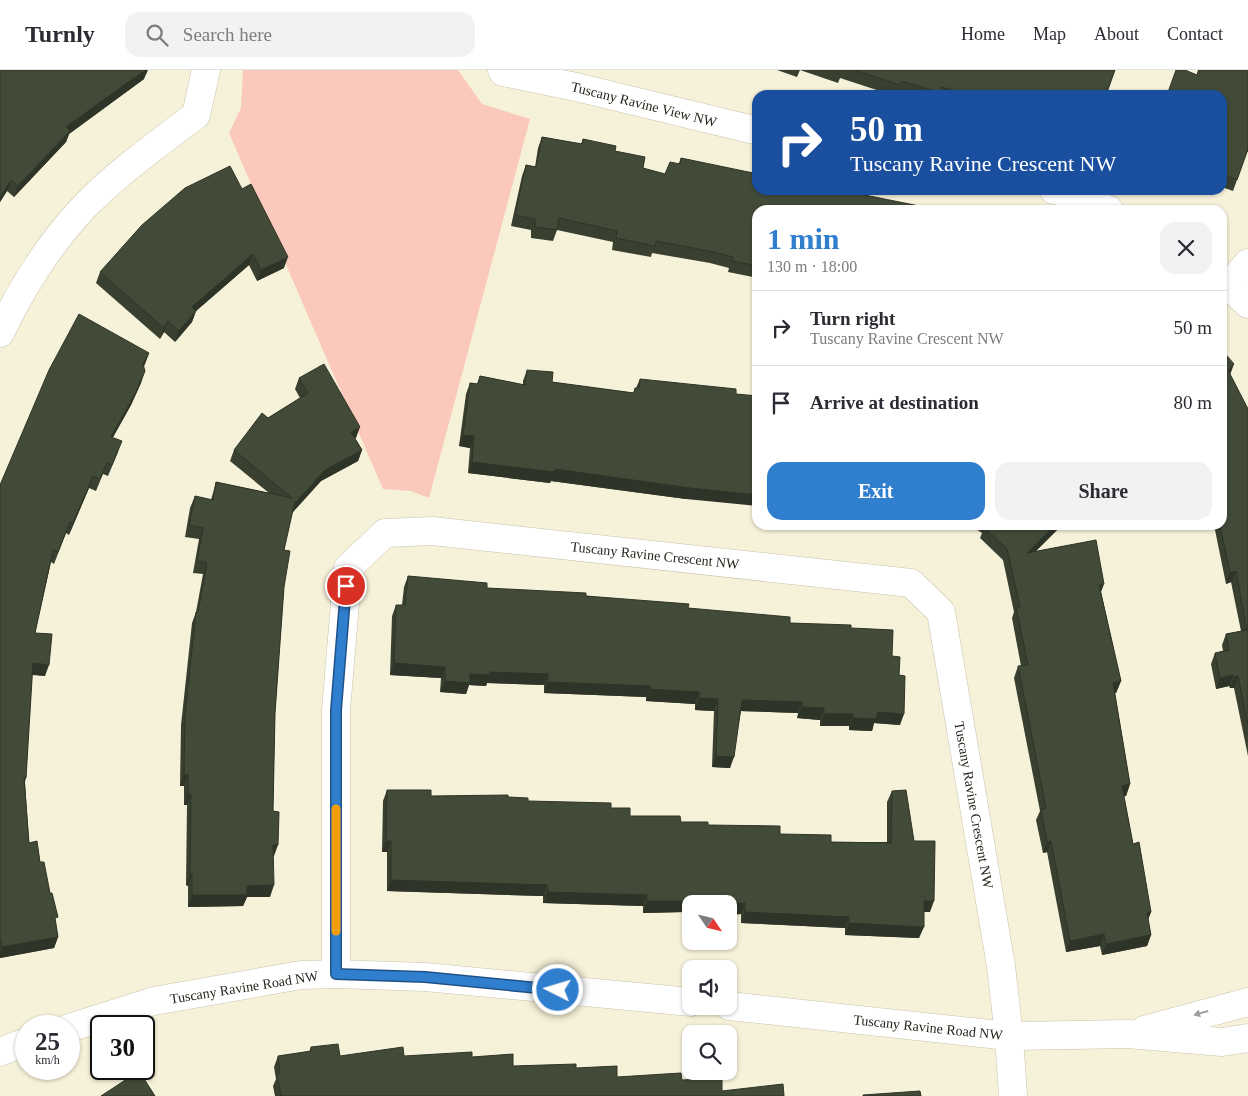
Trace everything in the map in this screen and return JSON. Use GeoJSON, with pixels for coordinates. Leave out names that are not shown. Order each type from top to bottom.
{"type":"FeatureCollection","features":[{"type":"Feature","properties":{"kind":"street"},"geometry":{"type":"LineString","coordinates":[[0,333],[29,278],[55,241],[84,207],[117,176],[196,115],[206,70]]}},
{"type":"Feature","properties":{"kind":"street","name":"Tuscany Ravine View NW"},"geometry":{"type":"LineString","coordinates":[[502,70],[503,72],[576,87],[752,130]]}},
{"type":"Feature","properties":{"kind":"street"},"geometry":{"type":"LineString","coordinates":[[1075,195],[1098,205]]}},
{"type":"Feature","properties":{"kind":"street"},"geometry":{"type":"LineString","coordinates":[[1227,281],[1248,263]]}},
{"type":"Feature","properties":{"kind":"street"},"geometry":{"type":"LineString","coordinates":[[1227,283],[1248,304]]}},
{"type":"Feature","properties":{"kind":"street","name":"Tuscany Ravine Crescent NW"},"geometry":{"type":"LineString","coordinates":[[336,974],[336,710],[348,568],[386,533],[432,530],[912,583],[941,612],[1001,966],[1010,1036],[1013,1096]]}},
{"type":"Feature","properties":{"kind":"street","name":"Tuscany Ravine Road NW"},"geometry":{"type":"LineString","coordinates":[[80,1025],[154,1001],[227,986],[301,975],[336,974],[425,977],[682,1001]]}},
{"type":"Feature","properties":{"kind":"street","name":"Tuscany Ravine Road NW"},"geometry":{"type":"LineString","coordinates":[[1128,1034],[1221,1007],[1248,1002]]}},
{"type":"Feature","properties":{"kind":"street","name":"Tuscany Ravine Road NW"},"geometry":{"type":"LineString","coordinates":[[737,1007],[1010,1036],[1128,1034],[1222,1042],[1248,1038]]}},
{"type":"Feature","properties":{"kind":"street"},"geometry":{"type":"LineString","coordinates":[[0,1052],[15,1046]]}},
{"type":"Feature","properties":{"kind":"shaded area"},"geometry":{"type":"Polygon","coordinates":[[[243,70],[458,70],[482,104],[530,119],[429,498],[411,491],[383,489],[229,133],[241,108],[243,70]]]}},
{"type":"Feature","properties":{"kind":"building"},"geometry":{"type":"Polygon","coordinates":[[[0,70],[145,70],[66,127],[70,131],[18,186],[11,180],[0,198],[0,70]]]}},
{"type":"Feature","properties":{"kind":"building"},"geometry":{"type":"Polygon","coordinates":[[[854,70],[1115,70],[1108,90],[951,90],[942,87],[941,90],[930,90],[902,81],[900,85],[854,70]]]}},
{"type":"Feature","properties":{"kind":"building"},"geometry":{"type":"Polygon","coordinates":[[[1176,70],[1185,70],[1197,75],[1199,70],[1248,70],[1248,149],[1237,180],[1227,176],[1227,90],[1169,90],[1176,70]]]}},
{"type":"Feature","properties":{"kind":"building"},"geometry":{"type":"Polygon","coordinates":[[[542,137],[582,144],[583,139],[616,146],[615,151],[645,157],[643,168],[665,174],[670,162],[680,164],[681,158],[752,173],[752,195],[865,195],[914,205],[752,205],[752,265],[732,261],[733,257],[714,252],[656,241],[655,246],[616,238],[617,231],[559,218],[557,230],[535,227],[535,219],[515,215],[526,165],[536,167],[542,137]]]}},
{"type":"Feature","properties":{"kind":"building"},"geometry":{"type":"Polygon","coordinates":[[[230,166],[242,189],[251,184],[288,257],[261,270],[253,254],[192,307],[196,311],[179,331],[168,321],[164,328],[100,272],[142,225],[185,188],[230,166]]]}},
{"type":"Feature","properties":{"kind":"building"},"geometry":{"type":"Polygon","coordinates":[[[79,314],[149,353],[143,364],[145,371],[135,394],[111,437],[122,441],[112,465],[107,463],[100,479],[93,476],[73,523],[70,522],[58,552],[53,550],[35,633],[52,634],[49,665],[33,663],[26,778],[24,778],[29,843],[37,841],[40,862],[44,862],[50,893],[52,893],[58,917],[55,918],[58,937],[2,947],[0,937],[0,485],[49,370],[79,314]]]}},
{"type":"Feature","properties":{"kind":"building"},"geometry":{"type":"Polygon","coordinates":[[[1227,356],[1234,364],[1228,370],[1248,409],[1248,726],[1238,676],[1234,677],[1233,675],[1220,678],[1215,653],[1229,650],[1226,634],[1247,630],[1236,571],[1230,573],[1221,530],[1227,530],[1227,356]]]}},
{"type":"Feature","properties":{"kind":"building"},"geometry":{"type":"Polygon","coordinates":[[[324,364],[360,427],[351,432],[362,450],[325,470],[295,501],[284,550],[290,551],[284,587],[275,713],[273,811],[279,812],[278,845],[273,845],[274,885],[247,886],[247,895],[192,895],[192,874],[190,874],[191,794],[188,794],[188,775],[184,775],[185,714],[196,612],[198,612],[207,563],[197,561],[203,528],[189,525],[195,496],[213,500],[216,482],[292,498],[234,450],[262,413],[268,418],[308,393],[299,378],[324,364]]]}},
{"type":"Feature","properties":{"kind":"building"},"geometry":{"type":"Polygon","coordinates":[[[527,370],[553,372],[552,382],[634,393],[635,388],[639,388],[640,379],[736,389],[736,394],[752,395],[752,494],[690,488],[555,469],[554,472],[472,462],[474,436],[463,435],[470,383],[478,384],[480,376],[525,385],[527,370]]]}},
{"type":"Feature","properties":{"kind":"building"},"geometry":{"type":"Polygon","coordinates":[[[987,530],[1050,530],[1027,553],[1096,540],[1104,584],[1099,585],[1121,681],[1113,683],[1130,784],[1122,786],[1133,844],[1139,842],[1151,912],[1147,913],[1151,935],[1106,944],[1104,934],[1070,941],[1051,841],[1047,842],[1041,809],[1046,808],[1018,666],[1028,665],[1016,607],[1020,607],[1007,549],[987,530]]]}},
{"type":"Feature","properties":{"kind":"building"},"geometry":{"type":"Polygon","coordinates":[[[408,576],[487,583],[487,588],[586,593],[586,596],[689,604],[688,608],[790,617],[790,623],[851,625],[851,628],[893,630],[892,656],[900,657],[899,675],[905,676],[904,714],[878,712],[876,719],[853,718],[853,714],[824,714],[824,708],[802,707],[802,702],[742,700],[734,757],[716,756],[718,699],[699,698],[699,692],[650,689],[650,686],[548,682],[548,674],[490,672],[490,675],[470,674],[470,683],[445,681],[445,667],[394,663],[396,605],[405,605],[408,576]]]}},
{"type":"Feature","properties":{"kind":"building"},"geometry":{"type":"Polygon","coordinates":[[[387,790],[431,790],[431,796],[508,795],[508,797],[528,798],[528,801],[611,803],[611,808],[630,808],[630,816],[680,816],[681,822],[708,822],[708,825],[780,826],[780,834],[831,835],[831,842],[891,843],[892,791],[906,790],[914,841],[935,841],[934,901],[924,901],[924,927],[849,923],[849,917],[745,912],[745,903],[738,903],[738,895],[682,895],[682,901],[647,901],[647,895],[548,892],[547,885],[391,880],[391,841],[386,841],[387,790]]]}},
{"type":"Feature","properties":{"kind":"building"},"geometry":{"type":"Polygon","coordinates":[[[338,1044],[340,1056],[403,1047],[404,1056],[472,1052],[472,1057],[513,1054],[513,1066],[576,1064],[576,1068],[617,1066],[617,1077],[681,1073],[682,1080],[722,1080],[722,1091],[783,1084],[784,1096],[281,1096],[277,1074],[280,1074],[278,1056],[311,1051],[311,1047],[338,1044]]]}},
{"type":"Feature","properties":{"kind":"building"},"geometry":{"type":"Polygon","coordinates":[[[125,1080],[145,1080],[155,1096],[101,1096],[125,1080]]]}},
{"type":"Feature","properties":{"kind":"building"},"geometry":{"type":"Polygon","coordinates":[[[920,1091],[921,1096],[863,1096],[863,1095],[920,1091]]]}},
{"type":"Feature","properties":{"kind":"slow traffic"},"geometry":{"type":"LineString","coordinates":[[336,809],[336,931]]}},
{"type":"Feature","properties":{"kind":"route"},"geometry":{"type":"LineString","coordinates":[[346,586],[336,710],[336,974],[425,977],[558,990]]}}]}
